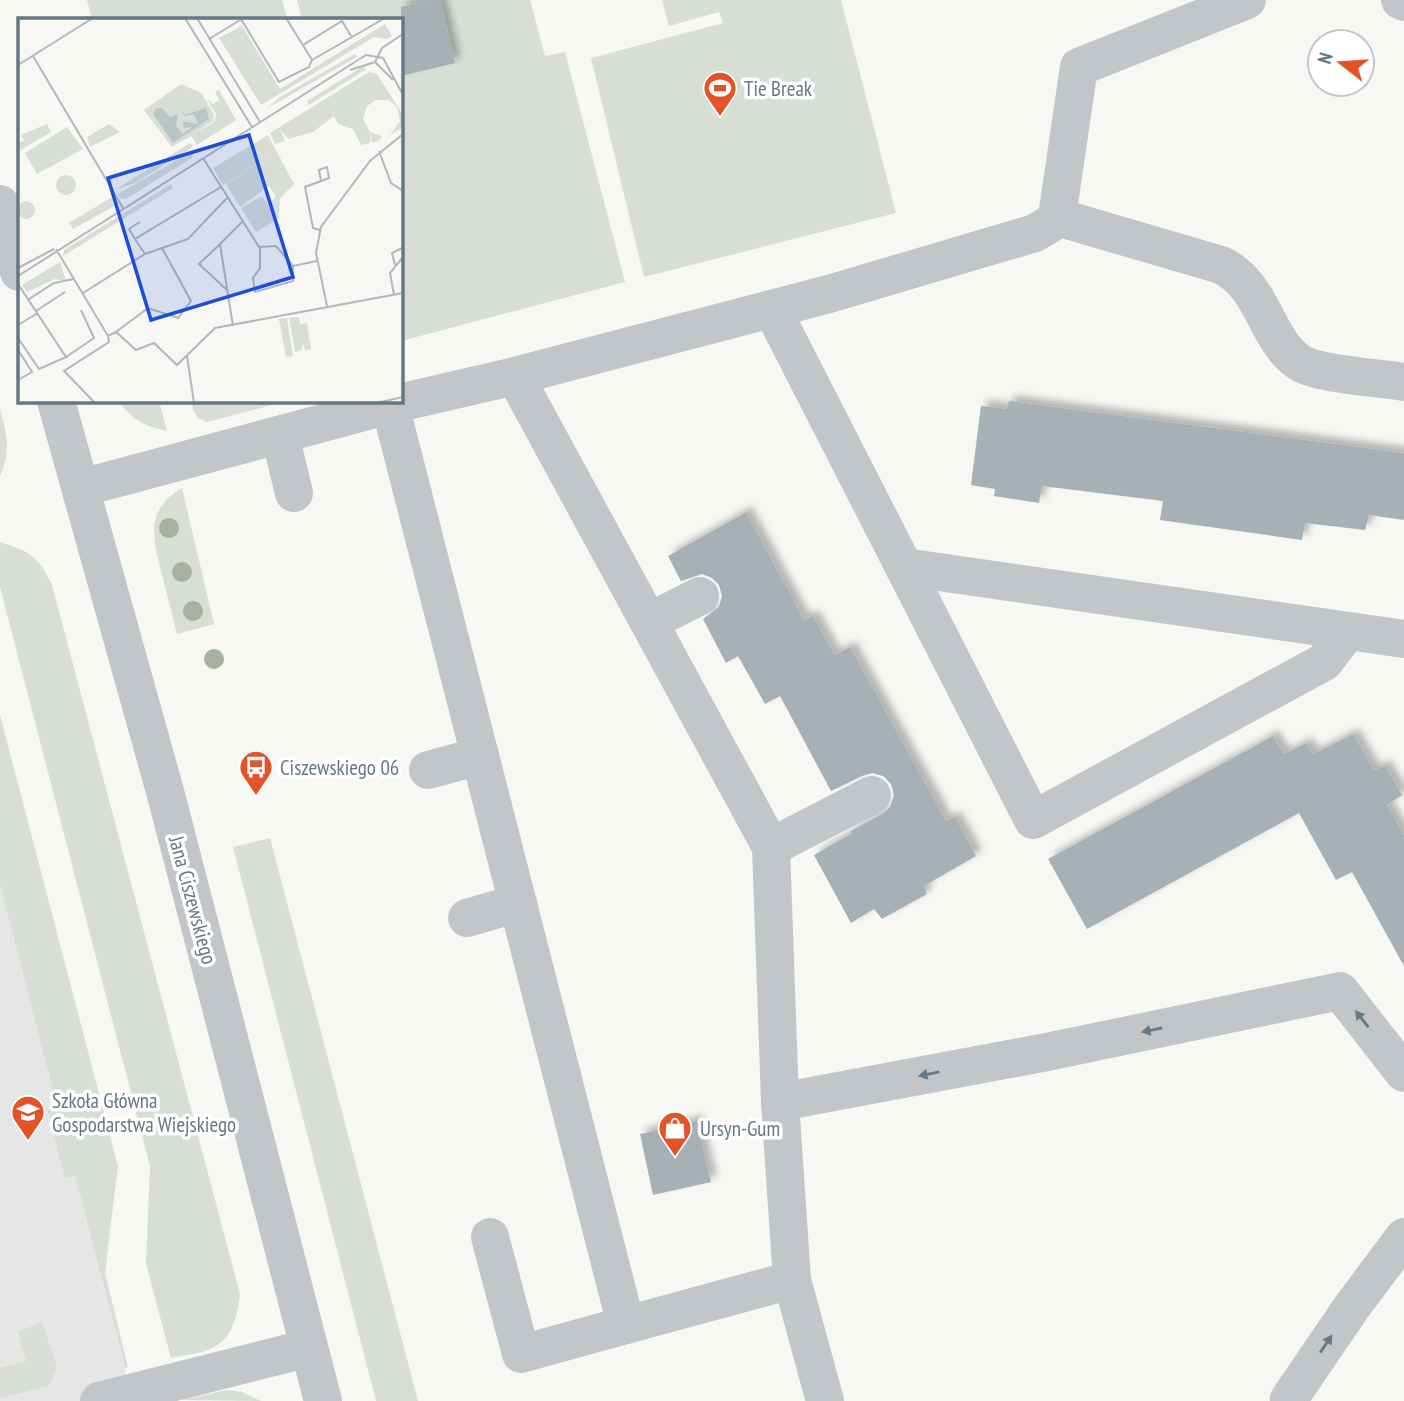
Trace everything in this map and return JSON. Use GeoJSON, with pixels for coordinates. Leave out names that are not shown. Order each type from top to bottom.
{"type":"FeatureCollection","features":[{"type":"Feature","properties":{"kind":"street"},"geometry":{"type":"LineString","coordinates":[[81,488],[390,405],[515,376],[829,294],[1035,233],[1057,217],[1079,67],[1247,0]]}},
{"type":"Feature","properties":{"kind":"street"},"geometry":{"type":"LineString","coordinates":[[0,204],[18,268]]}},
{"type":"Feature","properties":{"kind":"street"},"geometry":{"type":"LineString","coordinates":[[1057,217],[1234,271],[1248,285],[1289,354],[1311,368],[1404,382]]}},
{"type":"Feature","properties":{"kind":"street"},"geometry":{"type":"LineString","coordinates":[[772,309],[1033,820],[1324,662],[1348,631]]}},
{"type":"Feature","properties":{"kind":"street"},"geometry":{"type":"LineString","coordinates":[[515,376],[771,847],[780,1102],[792,1280],[825,1401]]}},
{"type":"Feature","properties":{"kind":"street","name":"Jana Ciszewskiego"},"geometry":{"type":"LineString","coordinates":[[56,402],[166,795],[323,1401]]}},
{"type":"Feature","properties":{"kind":"street"},"geometry":{"type":"LineString","coordinates":[[390,405],[626,1325]]}},
{"type":"Feature","properties":{"kind":"street"},"geometry":{"type":"LineString","coordinates":[[280,435],[295,493]]}},
{"type":"Feature","properties":{"kind":"street"},"geometry":{"type":"LineString","coordinates":[[904,567],[1404,639]]}},
{"type":"Feature","properties":{"kind":"street"},"geometry":{"type":"LineString","coordinates":[[649,622],[700,596]]}},
{"type":"Feature","properties":{"kind":"street"},"geometry":{"type":"LineString","coordinates":[[428,770],[480,756]]}},
{"type":"Feature","properties":{"kind":"street"},"geometry":{"type":"LineString","coordinates":[[771,847],[872,794]]}},
{"type":"Feature","properties":{"kind":"street"},"geometry":{"type":"LineString","coordinates":[[467,918],[518,903]]}},
{"type":"Feature","properties":{"kind":"street"},"geometry":{"type":"LineString","coordinates":[[780,1102],[1046,1052],[1340,991],[1404,1073]]}},
{"type":"Feature","properties":{"kind":"street"},"geometry":{"type":"LineString","coordinates":[[490,1237],[521,1354],[792,1280]]}},
{"type":"Feature","properties":{"kind":"street"},"geometry":{"type":"LineString","coordinates":[[1290,1401],[1351,1308],[1404,1237]]}},
{"type":"Feature","properties":{"kind":"street"},"geometry":{"type":"LineString","coordinates":[[99,1401],[309,1348]]}},
{"type":"Feature","properties":{"kind":"shaded area"},"geometry":{"type":"Polygon","coordinates":[[[87,0],[282,0],[287,18],[92,18],[87,0]]]}},
{"type":"Feature","properties":{"kind":"shaded area"},"geometry":{"type":"Polygon","coordinates":[[[297,0],[530,0],[545,56],[565,52],[625,282],[402,341],[402,18],[302,18],[297,0]]]}},
{"type":"Feature","properties":{"kind":"shaded area"},"geometry":{"type":"Polygon","coordinates":[[[662,0],[841,0],[896,213],[644,277],[591,58],[723,23],[719,12],[669,26],[662,0]]]}},
{"type":"Feature","properties":{"kind":"shaded area"},"geometry":{"type":"Polygon","coordinates":[[[120,402],[159,402],[167,431],[139,421],[120,402]]]}},
{"type":"Feature","properties":{"kind":"shaded area"},"geometry":{"type":"Polygon","coordinates":[[[191,402],[283,402],[207,422],[197,417],[191,402]]]}},
{"type":"Feature","properties":{"kind":"shaded area"},"geometry":{"type":"Polygon","coordinates":[[[0,409],[7,442],[6,459],[0,476],[0,409]]]}},
{"type":"Feature","properties":{"kind":"shaded area"},"geometry":{"type":"Polygon","coordinates":[[[182,488],[214,624],[177,634],[156,549],[154,526],[162,506],[182,488]]]}},
{"type":"Feature","properties":{"kind":"shaded area"},"geometry":{"type":"Polygon","coordinates":[[[0,542],[32,556],[38,561],[52,585],[240,1294],[236,1316],[226,1337],[214,1347],[199,1353],[171,1358],[146,1264],[150,1166],[0,587],[0,542]]]}},
{"type":"Feature","properties":{"kind":"shaded area"},"geometry":{"type":"Polygon","coordinates":[[[0,715],[118,1166],[105,1273],[128,1367],[125,1368],[75,1176],[65,1178],[47,1109],[57,1106],[0,885],[0,715]]]}},
{"type":"Feature","properties":{"kind":"shaded area"},"geometry":{"type":"Polygon","coordinates":[[[270,838],[418,1401],[376,1401],[233,847],[270,838]]]}},
{"type":"Feature","properties":{"kind":"shaded area","name":"Szkoła Główna Gospodarstwa Wiejskiego"},"geometry":{"type":"Polygon","coordinates":[[[0,885],[57,1106],[47,1110],[65,1177],[75,1176],[133,1401],[0,1401],[0,885]]]}},
{"type":"Feature","properties":{"kind":"shaded area"},"geometry":{"type":"Polygon","coordinates":[[[42,1322],[57,1366],[49,1386],[0,1398],[0,1368],[26,1361],[18,1332],[42,1322]]]}},
{"type":"Feature","properties":{"kind":"shaded area"},"geometry":{"type":"Polygon","coordinates":[[[226,1390],[242,1392],[261,1401],[182,1400],[226,1390]]]}},
{"type":"Feature","properties":{"kind":"building"},"geometry":{"type":"Polygon","coordinates":[[[440,0],[455,63],[402,76],[401,7],[440,0]]]}},
{"type":"Feature","properties":{"kind":"building"},"geometry":{"type":"Polygon","coordinates":[[[1009,401],[1404,453],[1404,520],[1369,515],[1365,530],[1305,523],[1302,540],[1160,520],[1163,501],[1042,486],[1039,503],[994,496],[995,489],[971,485],[981,406],[1006,409],[1009,401]]]}},
{"type":"Feature","properties":{"kind":"building"},"geometry":{"type":"Polygon","coordinates":[[[746,512],[804,620],[813,616],[835,655],[850,647],[946,821],[955,817],[976,856],[924,886],[927,894],[882,919],[874,909],[851,923],[814,855],[890,807],[894,795],[891,784],[883,776],[872,773],[831,791],[780,696],[765,704],[738,656],[726,663],[703,619],[719,607],[722,596],[719,585],[702,574],[681,581],[668,556],[746,512]]]}},
{"type":"Feature","properties":{"kind":"building"},"geometry":{"type":"Polygon","coordinates":[[[1353,734],[1374,770],[1385,766],[1402,795],[1387,805],[1404,835],[1404,966],[1352,872],[1336,880],[1299,813],[1087,929],[1048,859],[1273,736],[1284,754],[1306,743],[1313,754],[1353,734]]]}},
{"type":"Feature","properties":{"kind":"building","name":"Ursyn-Gum"},"geometry":{"type":"Polygon","coordinates":[[[697,1121],[711,1182],[653,1195],[640,1134],[697,1121]]]}},
{"type":"Feature","properties":{"kind":"place","name":"Tie Break"},"geometry":{"type":"Point","coordinates":[720,118]}},
{"type":"Feature","properties":{"kind":"place","name":"Ciszewskiego 06"},"geometry":{"type":"Point","coordinates":[256,797]}},
{"type":"Feature","properties":{"kind":"place","name":"Szkoła Główna Gospodarstwa Wiejskiego"},"geometry":{"type":"Point","coordinates":[28,1142]}},
{"type":"Feature","properties":{"kind":"place","name":"Ursyn-Gum"},"geometry":{"type":"Point","coordinates":[675,1158]}}]}
